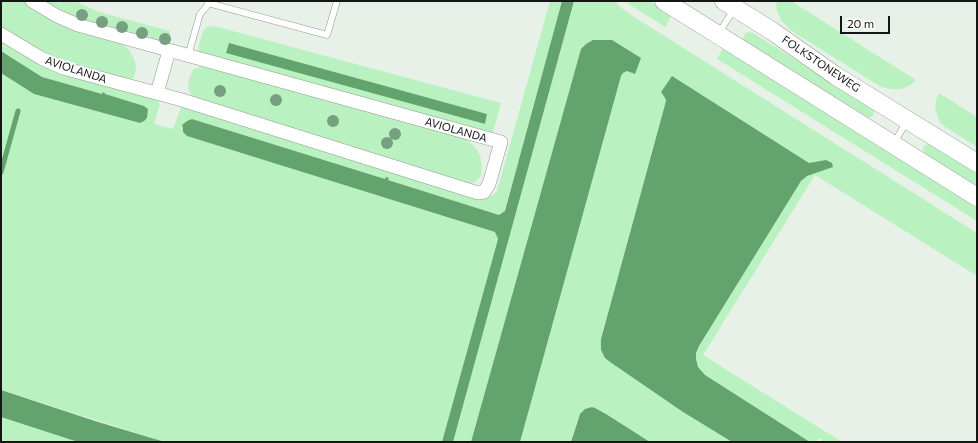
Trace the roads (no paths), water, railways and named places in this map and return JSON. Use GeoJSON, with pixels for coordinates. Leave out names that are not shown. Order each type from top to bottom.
{"type":"FeatureCollection","features":[{"type":"Feature","properties":{"kind":"street","name":"AVIOLANDA"},"geometry":{"type":"LineString","coordinates":[[1,34],[41,58],[56,65],[157,93],[478,193],[484,192],[489,184],[501,142],[71,23],[32,1]]}},
{"type":"Feature","properties":{"kind":"street"},"geometry":{"type":"LineString","coordinates":[[664,1],[977,197]]}},
{"type":"Feature","properties":{"kind":"street","name":"FOLKSTONEWEG"},"geometry":{"type":"LineString","coordinates":[[729,4],[836,76],[977,163]]}},
{"type":"Feature","properties":{"kind":"street"},"geometry":{"type":"LineString","coordinates":[[157,93],[169,51]]}},
{"type":"Feature","properties":{"kind":"lane"},"geometry":{"type":"LineString","coordinates":[[188,56],[200,14],[207,6],[208,2],[327,35],[337,1]]}},
{"type":"Feature","properties":{"kind":"lane","name":"FOLKSTONEWEG"},"geometry":{"type":"LineString","coordinates":[[717,35],[729,4]]}},
{"type":"Feature","properties":{"kind":"lane"},"geometry":{"type":"LineString","coordinates":[[893,144],[908,120]]}},
{"type":"Feature","properties":{"kind":"waterway"},"geometry":{"type":"LineString","coordinates":[[1,172],[18,111]]}}]}
